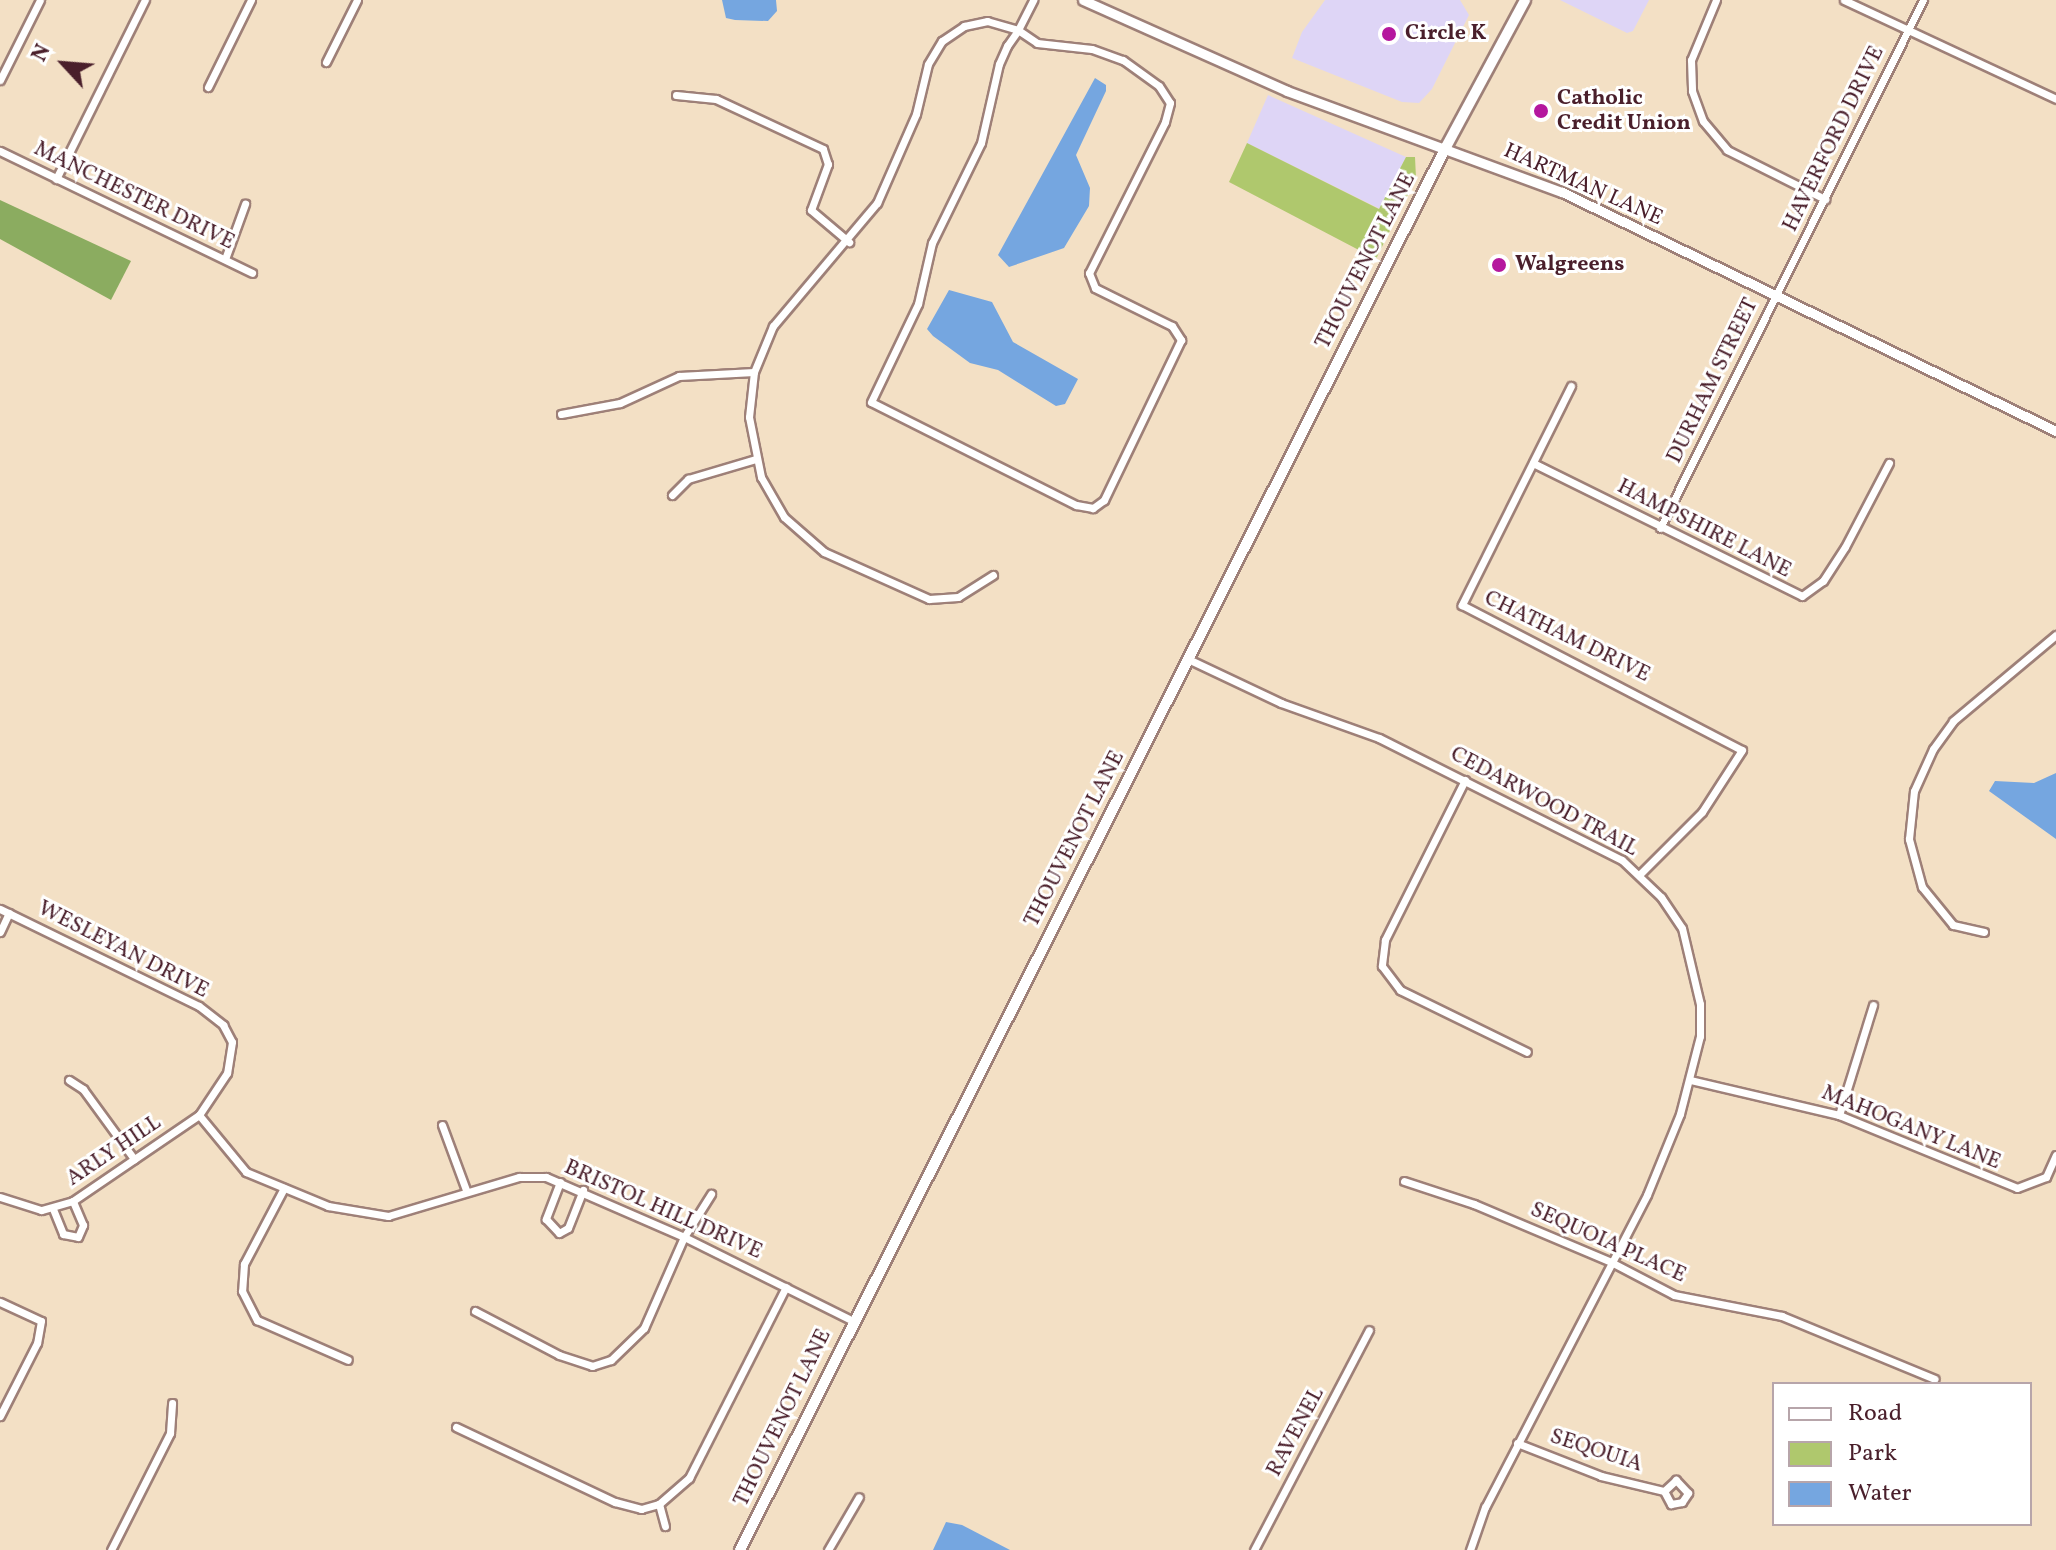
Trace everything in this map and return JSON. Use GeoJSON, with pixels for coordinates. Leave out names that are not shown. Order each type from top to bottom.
{"type":"FeatureCollection","features":[{"type":"Feature","properties":{"kind":"main road","name":"THOUVENOT LANE"},"geometry":{"type":"LineString","coordinates":[[740,1550],[1446,147],[1525,0]]}},
{"type":"Feature","properties":{"kind":"street"},"geometry":{"type":"LineString","coordinates":[[0,80],[40,0]]}},
{"type":"Feature","properties":{"kind":"street"},"geometry":{"type":"LineString","coordinates":[[56,179],[145,0]]}},
{"type":"Feature","properties":{"kind":"street"},"geometry":{"type":"LineString","coordinates":[[208,87],[251,0]]}},
{"type":"Feature","properties":{"kind":"street"},"geometry":{"type":"LineString","coordinates":[[326,62],[357,0]]}},
{"type":"Feature","properties":{"kind":"street"},"geometry":{"type":"LineString","coordinates":[[993,575],[958,597],[929,599],[837,558],[784,517],[756,459],[749,417],[754,372],[773,326],[849,242],[899,160],[928,64],[942,41],[964,26],[987,21],[1018,30],[1037,43],[1092,49],[1123,60],[1159,86],[1170,103],[1165,122],[1089,273],[1095,288],[1172,326],[1181,347],[1104,500],[1093,508],[1063,499],[871,402],[918,304],[932,243],[981,143],[999,64],[1018,30],[1033,0]]}},
{"type":"Feature","properties":{"kind":"street","name":"HARTMAN LANE"},"geometry":{"type":"LineString","coordinates":[[1083,0],[1287,91],[1562,192],[1777,293],[2056,431]]}},
{"type":"Feature","properties":{"kind":"street"},"geometry":{"type":"LineString","coordinates":[[1716,0],[1691,60],[1692,91],[1703,121],[1727,150],[1825,199]]}},
{"type":"Feature","properties":{"kind":"street"},"geometry":{"type":"LineString","coordinates":[[1844,0],[2056,99]]}},
{"type":"Feature","properties":{"kind":"street","name":"HAVERFORD DRIVE"},"geometry":{"type":"LineString","coordinates":[[1777,293],[1923,0]]}},
{"type":"Feature","properties":{"kind":"street"},"geometry":{"type":"LineString","coordinates":[[676,95],[716,99],[823,149],[828,164],[811,210],[849,242]]}},
{"type":"Feature","properties":{"kind":"street","name":"MANCHESTER DRIVE"},"geometry":{"type":"LineString","coordinates":[[0,151],[252,273]]}},
{"type":"Feature","properties":{"kind":"street"},"geometry":{"type":"LineString","coordinates":[[225,259],[245,204]]}},
{"type":"Feature","properties":{"kind":"street","name":"DURHAM STREET"},"geometry":{"type":"LineString","coordinates":[[1660,528],[1777,293]]}},
{"type":"Feature","properties":{"kind":"street"},"geometry":{"type":"LineString","coordinates":[[561,414],[620,403],[679,376],[754,372]]}},
{"type":"Feature","properties":{"kind":"street","name":"CHATHAM DRIVE"},"geometry":{"type":"LineString","coordinates":[[1571,386],[1462,605],[1742,750],[1702,812],[1640,874]]}},
{"type":"Feature","properties":{"kind":"street"},"geometry":{"type":"LineString","coordinates":[[672,495],[688,479],[756,459]]}},
{"type":"Feature","properties":{"kind":"street","name":"HAMPSHIRE LANE"},"geometry":{"type":"LineString","coordinates":[[1533,463],[1802,596],[1813,591],[1838,558],[1889,463]]}},
{"type":"Feature","properties":{"kind":"street"},"geometry":{"type":"LineString","coordinates":[[1984,932],[1953,925],[1922,887],[1909,839],[1914,791],[1933,749],[1953,721],[2056,635]]}},
{"type":"Feature","properties":{"kind":"street","name":"CEDARWOOD TRAIL"},"geometry":{"type":"LineString","coordinates":[[1188,659],[1281,703],[1379,738],[1465,780],[1640,874],[1682,928],[1693,964],[1700,1036],[1690,1080],[1667,1152],[1517,1443],[1470,1550]]}},
{"type":"Feature","properties":{"kind":"street"},"geometry":{"type":"LineString","coordinates":[[1465,780],[1385,940],[1382,966],[1400,990],[1527,1052]]}},
{"type":"Feature","properties":{"kind":"street","name":"WESLEYAN DRIVE"},"geometry":{"type":"LineString","coordinates":[[0,909],[199,1006],[223,1025],[232,1042],[227,1073],[199,1115]]}},
{"type":"Feature","properties":{"kind":"street"},"geometry":{"type":"LineString","coordinates":[[0,932],[9,913]]}},
{"type":"Feature","properties":{"kind":"street"},"geometry":{"type":"LineString","coordinates":[[1839,1115],[1873,1005]]}},
{"type":"Feature","properties":{"kind":"street"},"geometry":{"type":"LineString","coordinates":[[69,1080],[83,1089],[134,1159]]}},
{"type":"Feature","properties":{"kind":"street","name":"MAHOGANY LANE"},"geometry":{"type":"LineString","coordinates":[[1690,1080],[1839,1115],[2017,1188],[2046,1177],[2056,1155]]}},
{"type":"Feature","properties":{"kind":"street","name":"BRISTOL HILL DRIVE"},"geometry":{"type":"LineString","coordinates":[[199,1115],[246,1172],[328,1206],[388,1216],[466,1190],[519,1177],[560,1182],[684,1237],[853,1321]]}},
{"type":"Feature","properties":{"kind":"street","name":"ARLY HILL"},"geometry":{"type":"LineString","coordinates":[[0,1197],[21,1207],[53,1209],[73,1201],[199,1115]]}},
{"type":"Feature","properties":{"kind":"street"},"geometry":{"type":"LineString","coordinates":[[442,1125],[466,1190]]}},
{"type":"Feature","properties":{"kind":"street","name":"SEQUOIA PLACE"},"geometry":{"type":"LineString","coordinates":[[1404,1181],[1474,1204],[1611,1262],[1674,1295],[1782,1316],[1935,1379]]}},
{"type":"Feature","properties":{"kind":"street"},"geometry":{"type":"LineString","coordinates":[[560,1182],[546,1219],[559,1233],[568,1228],[583,1190]]}},
{"type":"Feature","properties":{"kind":"street"},"geometry":{"type":"LineString","coordinates":[[284,1188],[244,1264],[242,1291],[257,1320],[288,1338],[348,1360]]}},
{"type":"Feature","properties":{"kind":"street"},"geometry":{"type":"LineString","coordinates":[[475,1311],[559,1355],[592,1366],[611,1360],[644,1328],[684,1237],[711,1194]]}},
{"type":"Feature","properties":{"kind":"street"},"geometry":{"type":"LineString","coordinates":[[53,1209],[63,1234],[78,1237],[83,1225],[73,1201]]}},
{"type":"Feature","properties":{"kind":"street"},"geometry":{"type":"LineString","coordinates":[[456,1427],[615,1502],[641,1509],[659,1504],[689,1478],[786,1287]]}},
{"type":"Feature","properties":{"kind":"street"},"geometry":{"type":"LineString","coordinates":[[0,1302],[41,1321],[37,1343],[0,1416]]}},
{"type":"Feature","properties":{"kind":"street","name":"RAVENEL"},"geometry":{"type":"LineString","coordinates":[[1254,1550],[1369,1330]]}},
{"type":"Feature","properties":{"kind":"street"},"geometry":{"type":"LineString","coordinates":[[111,1550],[170,1433],[172,1403]]}},
{"type":"Feature","properties":{"kind":"street","name":"SEQOUIA"},"geometry":{"type":"LineString","coordinates":[[1517,1443],[1601,1476],[1664,1491]]}},
{"type":"Feature","properties":{"kind":"street"},"geometry":{"type":"LineString","coordinates":[[828,1550],[859,1497]]}},
{"type":"Feature","properties":{"kind":"street"},"geometry":{"type":"LineString","coordinates":[[659,1504],[665,1526]]}},
{"type":"Feature","properties":{"kind":"shaded area"},"geometry":{"type":"Polygon","coordinates":[[[1325,0],[1460,0],[1469,15],[1432,89],[1419,103],[1402,102],[1292,58],[1302,32],[1325,0]]]}},
{"type":"Feature","properties":{"kind":"shaded area"},"geometry":{"type":"Polygon","coordinates":[[[1560,0],[1649,0],[1633,31],[1627,33],[1560,0]]]}},
{"type":"Feature","properties":{"kind":"shaded area"},"geometry":{"type":"Polygon","coordinates":[[[1268,95],[1406,157],[1380,209],[1247,143],[1268,95]]]}},
{"type":"Feature","properties":{"kind":"green space"},"geometry":{"type":"Polygon","coordinates":[[[1247,143],[1379,209],[1406,157],[1415,157],[1416,178],[1376,259],[1229,182],[1247,143]]]}},
{"type":"Feature","properties":{"kind":"green space"},"geometry":{"type":"Polygon","coordinates":[[[0,200],[131,261],[111,300],[0,239],[0,200]]]}},
{"type":"Feature","properties":{"kind":"water"},"geometry":{"type":"Polygon","coordinates":[[[722,0],[776,0],[777,11],[768,21],[735,20],[726,18],[722,0]]]}},
{"type":"Feature","properties":{"kind":"water"},"geometry":{"type":"Polygon","coordinates":[[[1095,78],[1106,85],[1106,91],[1076,155],[1090,188],[1089,206],[1064,248],[1009,267],[998,255],[1095,78]]]}},
{"type":"Feature","properties":{"kind":"water"},"geometry":{"type":"Polygon","coordinates":[[[949,290],[992,302],[1013,342],[1078,379],[1065,404],[1056,406],[998,370],[970,363],[933,336],[927,329],[949,290]]]}},
{"type":"Feature","properties":{"kind":"water"},"geometry":{"type":"Polygon","coordinates":[[[2056,773],[2056,839],[1989,791],[1995,781],[2034,783],[2056,773]]]}},
{"type":"Feature","properties":{"kind":"water"},"geometry":{"type":"Polygon","coordinates":[[[946,1522],[962,1525],[1010,1550],[933,1550],[946,1522]]]}},
{"type":"Feature","properties":{"kind":"place","name":"Circle K"},"geometry":{"type":"Point","coordinates":[1389,34]}},
{"type":"Feature","properties":{"kind":"place","name":"Catholic Credit Union"},"geometry":{"type":"Point","coordinates":[1541,111]}},
{"type":"Feature","properties":{"kind":"place","name":"Walgreens"},"geometry":{"type":"Point","coordinates":[1499,265]}}]}
